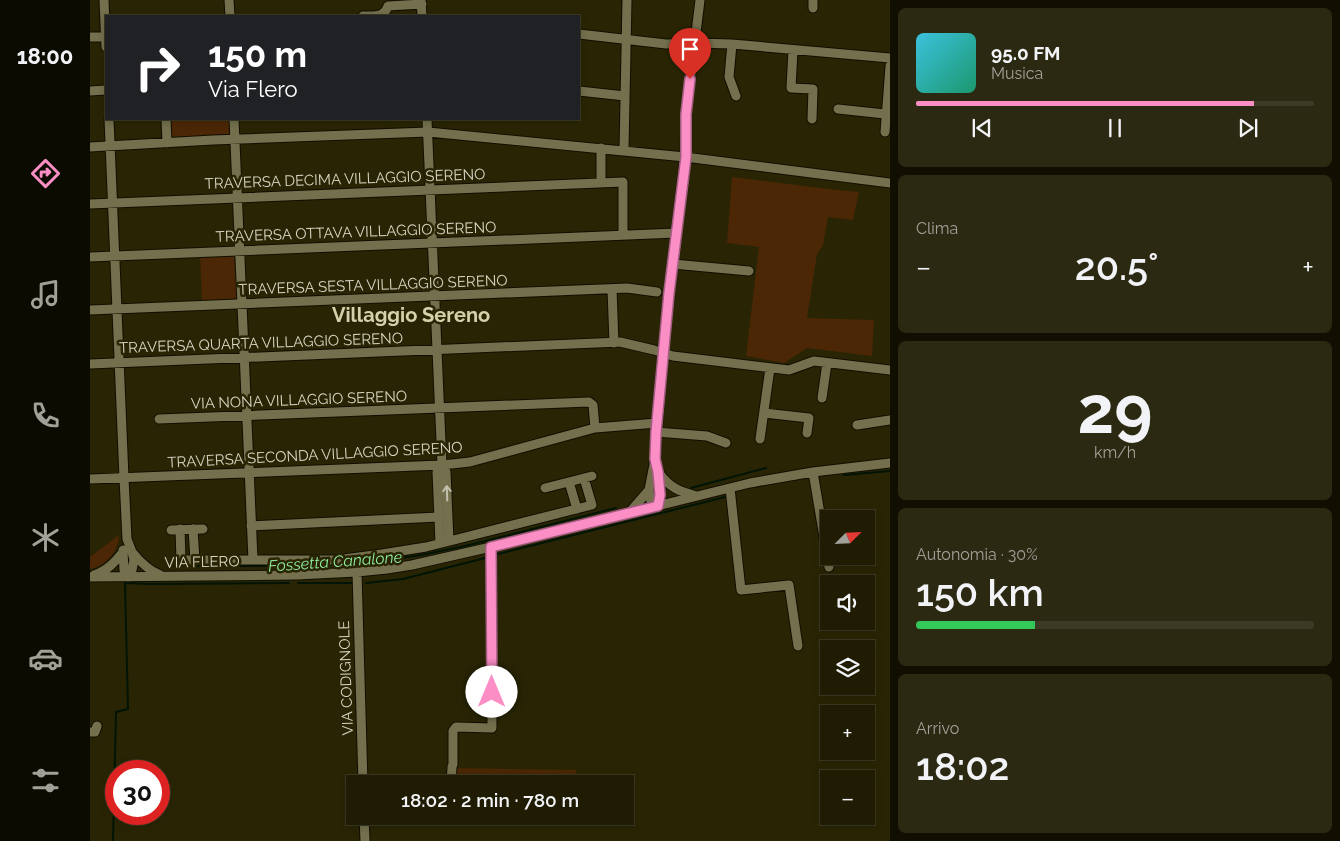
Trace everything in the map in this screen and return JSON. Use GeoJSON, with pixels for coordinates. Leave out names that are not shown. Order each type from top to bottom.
{"type":"FeatureCollection","features":[{"type":"Feature","properties":{"kind":"street"},"geometry":{"type":"LineString","coordinates":[[104,0],[105,18]]}},
{"type":"Feature","properties":{"kind":"street"},"geometry":{"type":"LineString","coordinates":[[229,0],[230,15]]}},
{"type":"Feature","properties":{"kind":"street"},"geometry":{"type":"LineString","coordinates":[[624,150],[626,0]]}},
{"type":"Feature","properties":{"kind":"street"},"geometry":{"type":"LineString","coordinates":[[656,506],[650,498],[649,490],[655,459],[662,353],[686,157],[686,114],[700,0]]}},
{"type":"Feature","properties":{"kind":"street"},"geometry":{"type":"LineString","coordinates":[[382,15],[386,12],[388,3],[421,2],[422,15]]}},
{"type":"Feature","properties":{"kind":"street"},"geometry":{"type":"LineString","coordinates":[[580,34],[666,44],[732,44],[890,58]]}},
{"type":"Feature","properties":{"kind":"street"},"geometry":{"type":"LineString","coordinates":[[90,37],[105,37]]}},
{"type":"Feature","properties":{"kind":"street"},"geometry":{"type":"LineString","coordinates":[[732,44],[729,77],[736,96]]}},
{"type":"Feature","properties":{"kind":"street"},"geometry":{"type":"LineString","coordinates":[[794,50],[791,88],[813,89],[812,119]]}},
{"type":"Feature","properties":{"kind":"street"},"geometry":{"type":"LineString","coordinates":[[885,132],[890,66]]}},
{"type":"Feature","properties":{"kind":"street"},"geometry":{"type":"LineString","coordinates":[[90,91],[105,90]]}},
{"type":"Feature","properties":{"kind":"street"},"geometry":{"type":"LineString","coordinates":[[580,90],[625,96]]}},
{"type":"Feature","properties":{"kind":"street"},"geometry":{"type":"LineString","coordinates":[[838,109],[886,114]]}},
{"type":"Feature","properties":{"kind":"street"},"geometry":{"type":"LineString","coordinates":[[109,120],[128,552],[124,570],[128,576]]}},
{"type":"Feature","properties":{"kind":"street"},"geometry":{"type":"LineString","coordinates":[[166,120],[167,143]]}},
{"type":"Feature","properties":{"kind":"street"},"geometry":{"type":"LineString","coordinates":[[234,120],[253,560]]}},
{"type":"Feature","properties":{"kind":"street"},"geometry":{"type":"LineString","coordinates":[[427,120],[442,464],[446,472],[445,542]]}},
{"type":"Feature","properties":{"kind":"street"},"geometry":{"type":"LineString","coordinates":[[90,146],[428,132],[624,150],[890,183]]}},
{"type":"Feature","properties":{"kind":"street"},"geometry":{"type":"LineString","coordinates":[[601,148],[601,183]]}},
{"type":"Feature","properties":{"kind":"street","name":"TRAVERSA DECIMA VILLAGGIO SERENO"},"geometry":{"type":"LineString","coordinates":[[90,204],[623,182],[623,235]]}},
{"type":"Feature","properties":{"kind":"street","name":"TRAVERSA OTTAVA VILLAGGIO SERENO"},"geometry":{"type":"LineString","coordinates":[[90,258],[676,233]]}},
{"type":"Feature","properties":{"kind":"street"},"geometry":{"type":"LineString","coordinates":[[673,264],[750,271]]}},
{"type":"Feature","properties":{"kind":"street","name":"TRAVERSA SESTA VILLAGGIO SERENO"},"geometry":{"type":"LineString","coordinates":[[90,310],[627,288],[656,292]]}},
{"type":"Feature","properties":{"kind":"street"},"geometry":{"type":"LineString","coordinates":[[612,289],[614,342]]}},
{"type":"Feature","properties":{"kind":"street","name":"TRAVERSA QUARTA VILLAGGIO SERENO"},"geometry":{"type":"LineString","coordinates":[[90,364],[620,342],[673,356],[789,370],[814,362],[890,370]]}},
{"type":"Feature","properties":{"kind":"street"},"geometry":{"type":"LineString","coordinates":[[822,398],[827,363]]}},
{"type":"Feature","properties":{"kind":"street"},"geometry":{"type":"LineString","coordinates":[[760,439],[770,368]]}},
{"type":"Feature","properties":{"kind":"street","name":"VIA NONA VILLAGGIO SERENO"},"geometry":{"type":"LineString","coordinates":[[159,419],[589,402],[593,405],[595,428]]}},
{"type":"Feature","properties":{"kind":"street"},"geometry":{"type":"LineString","coordinates":[[764,413],[809,418],[807,433]]}},
{"type":"Feature","properties":{"kind":"street"},"geometry":{"type":"LineString","coordinates":[[857,425],[890,420]]}},
{"type":"Feature","properties":{"kind":"street","name":"TRAVERSA SECONDA VILLAGGIO SERENO"},"geometry":{"type":"LineString","coordinates":[[90,479],[470,462],[595,428],[656,427],[707,436],[726,443]]}},
{"type":"Feature","properties":{"kind":"street"},"geometry":{"type":"LineString","coordinates":[[655,459],[660,495],[656,506]]}},
{"type":"Feature","properties":{"kind":"street","name":"VIA FLERO"},"geometry":{"type":"LineString","coordinates":[[90,577],[297,575],[357,572],[412,565],[730,488],[813,472],[890,463]]}},
{"type":"Feature","properties":{"kind":"street"},"geometry":{"type":"LineString","coordinates":[[442,464],[437,472],[439,518],[445,542]]}},
{"type":"Feature","properties":{"kind":"street"},"geometry":{"type":"LineString","coordinates":[[658,472],[667,483],[679,491],[696,496]]}},
{"type":"Feature","properties":{"kind":"street"},"geometry":{"type":"LineString","coordinates":[[813,472],[829,567]]}},
{"type":"Feature","properties":{"kind":"street","name":"VIA FLERO"},"geometry":{"type":"LineString","coordinates":[[203,529],[175,530],[181,560],[336,560],[426,548],[592,506],[588,477],[545,488]]}},
{"type":"Feature","properties":{"kind":"street"},"geometry":{"type":"LineString","coordinates":[[569,482],[576,510]]}},
{"type":"Feature","properties":{"kind":"street"},"geometry":{"type":"LineString","coordinates":[[730,488],[741,590],[789,585],[798,646]]}},
{"type":"Feature","properties":{"kind":"street"},"geometry":{"type":"LineString","coordinates":[[629,513],[649,490]]}},
{"type":"Feature","properties":{"kind":"street"},"geometry":{"type":"LineString","coordinates":[[251,526],[439,518]]}},
{"type":"Feature","properties":{"kind":"street","name":"VIA FLERO"},"geometry":{"type":"LineString","coordinates":[[193,529],[195,560]]}},
{"type":"Feature","properties":{"kind":"street"},"geometry":{"type":"LineString","coordinates":[[452,775],[453,731],[456,727],[492,728],[491,547]]}},
{"type":"Feature","properties":{"kind":"street"},"geometry":{"type":"LineString","coordinates":[[128,552],[146,567],[162,576]]}},
{"type":"Feature","properties":{"kind":"street"},"geometry":{"type":"LineString","coordinates":[[90,577],[103,572],[128,552]]}},
{"type":"Feature","properties":{"kind":"street","name":"VIA CODIGNOLE"},"geometry":{"type":"LineString","coordinates":[[357,572],[363,775]]}},
{"type":"Feature","properties":{"kind":"street"},"geometry":{"type":"LineString","coordinates":[[364,825],[365,841]]}},
{"type":"Feature","properties":{"kind":"shaded area"},"geometry":{"type":"Polygon","coordinates":[[[170,120],[231,120],[232,135],[171,139],[170,120]]]}},
{"type":"Feature","properties":{"kind":"shaded area"},"geometry":{"type":"Polygon","coordinates":[[[732,177],[859,192],[853,220],[828,217],[823,245],[817,254],[807,318],[874,320],[872,356],[807,348],[784,363],[746,356],[759,247],[727,243],[732,177]]]}},
{"type":"Feature","properties":{"kind":"shaded area"},"geometry":{"type":"Polygon","coordinates":[[[234,254],[237,299],[202,301],[200,256],[234,254]]]}},
{"type":"Feature","properties":{"kind":"shaded area"},"geometry":{"type":"Polygon","coordinates":[[[119,535],[114,552],[110,557],[102,564],[90,569],[90,557],[119,535]]]}},
{"type":"Feature","properties":{"kind":"shaded area"},"geometry":{"type":"Polygon","coordinates":[[[454,768],[576,770],[576,775],[454,775],[454,768]]]}},
{"type":"Feature","properties":{"kind":"waterway","name":"Fossetta Canalone"},"geometry":{"type":"LineString","coordinates":[[691,488],[766,468]]}},
{"type":"Feature","properties":{"kind":"waterway","name":"Fossetta Canalone"},"geometry":{"type":"LineString","coordinates":[[844,475],[890,471]]}},
{"type":"Feature","properties":{"kind":"waterway","name":"Fossetta Canalone"},"geometry":{"type":"LineString","coordinates":[[498,554],[725,497]]}},
{"type":"Feature","properties":{"kind":"waterway","name":"Fossetta Canalone"},"geometry":{"type":"LineString","coordinates":[[339,564],[381,561],[421,555],[465,546],[616,508]]}},
{"type":"Feature","properties":{"kind":"waterway","name":"Fossetta Canalone"},"geometry":{"type":"LineString","coordinates":[[366,583],[403,579],[489,557]]}},
{"type":"Feature","properties":{"kind":"waterway","name":"Fossetta Canalone"},"geometry":{"type":"LineString","coordinates":[[170,566],[325,564]]}},
{"type":"Feature","properties":{"kind":"waterway"},"geometry":{"type":"LineString","coordinates":[[113,841],[116,712],[128,709],[125,583],[289,583]]}},
{"type":"Feature","properties":{"kind":"waterway","name":"Fossetta Canalone"},"geometry":{"type":"LineString","coordinates":[[298,583],[353,583]]}},
{"type":"Feature","properties":{"kind":"district","name":"Villaggio Sereno"},"geometry":{"type":"Point","coordinates":[411,315]}},
{"type":"Feature","properties":{"kind":"route"},"geometry":{"type":"LineString","coordinates":[[492,692],[491,547],[658,506],[660,495],[655,459],[656,432],[662,353],[686,157],[686,114],[690,79]]}}]}
